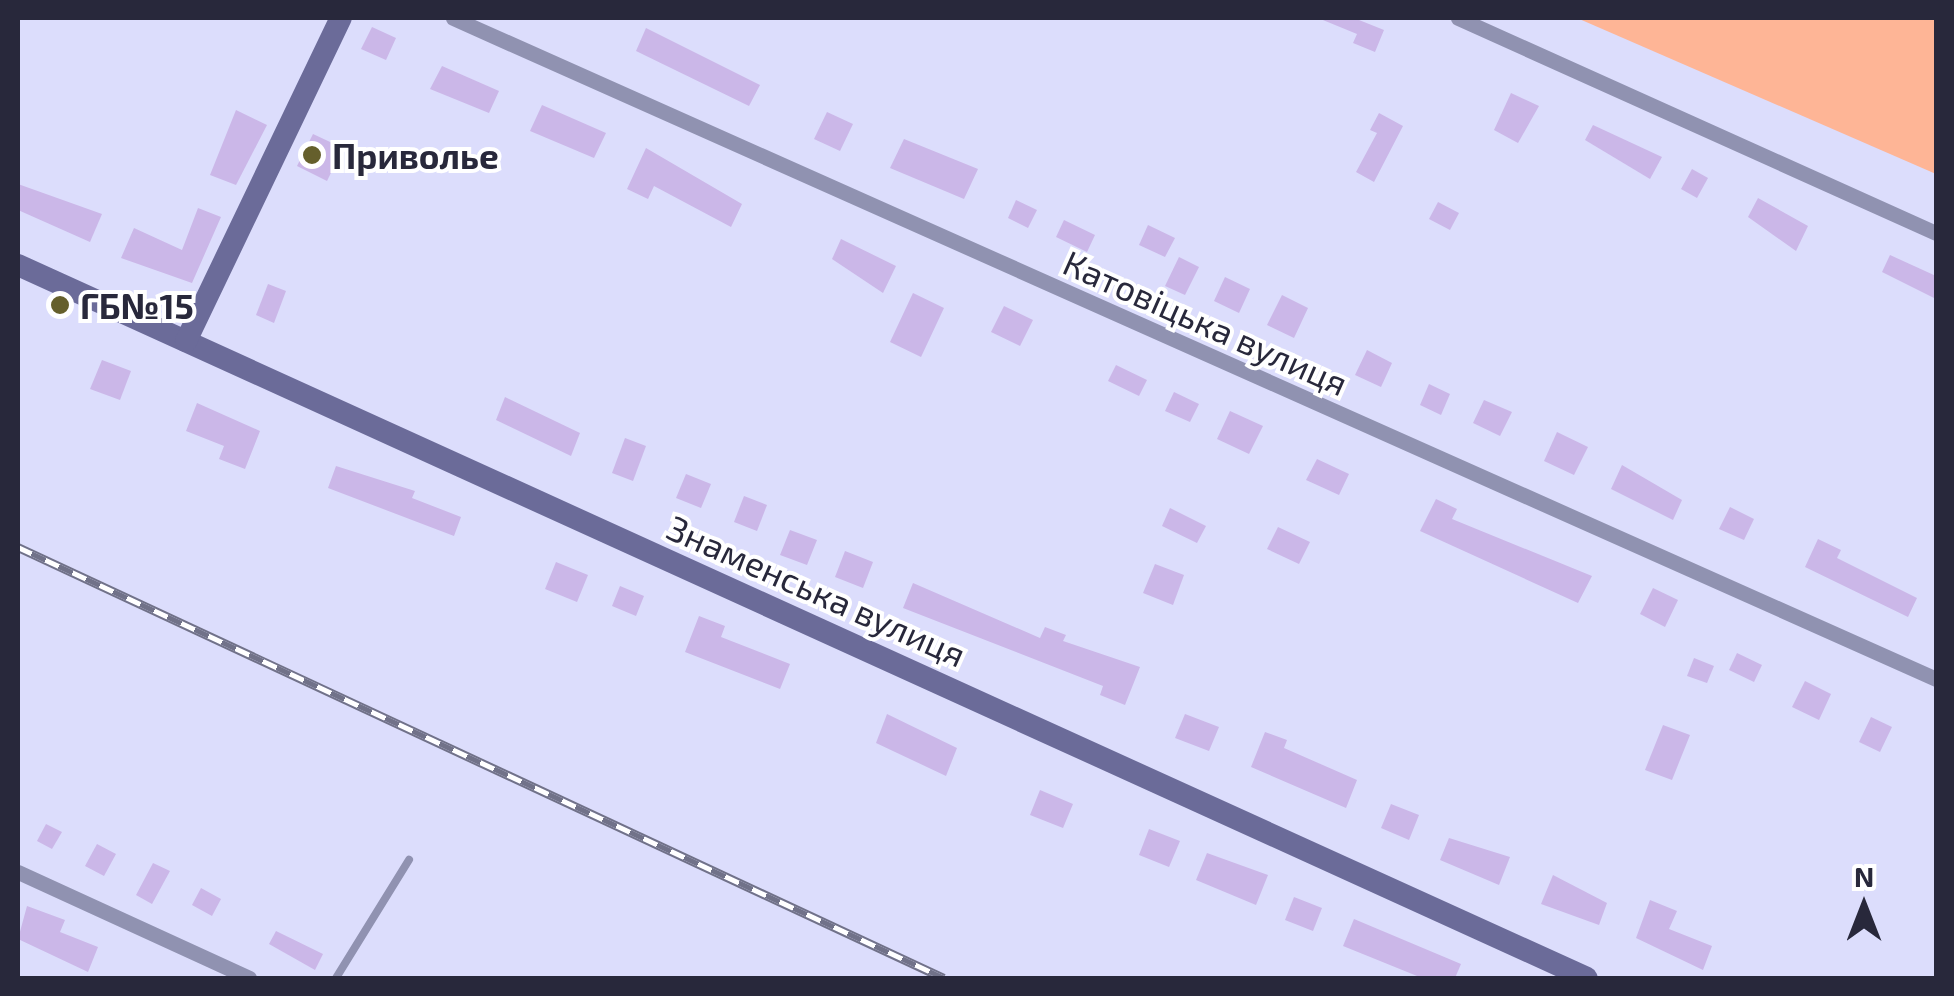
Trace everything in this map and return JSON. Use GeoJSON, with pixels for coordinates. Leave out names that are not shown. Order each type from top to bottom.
{"type":"FeatureCollection","features":[{"type":"Feature","properties":{"kind":"main road"},"geometry":{"type":"LineString","coordinates":[[186,341],[341,18]]}},
{"type":"Feature","properties":{"kind":"main road","name":"Знаменська вулиця"},"geometry":{"type":"LineString","coordinates":[[18,265],[1587,978]]}},
{"type":"Feature","properties":{"kind":"street","name":"Катовіцька вулиця"},"geometry":{"type":"LineString","coordinates":[[452,18],[1936,679]]}},
{"type":"Feature","properties":{"kind":"street"},"geometry":{"type":"LineString","coordinates":[[1458,18],[1936,233]]}},
{"type":"Feature","properties":{"kind":"street"},"geometry":{"type":"LineString","coordinates":[[18,872],[249,978]]}},
{"type":"Feature","properties":{"kind":"lane"},"geometry":{"type":"LineString","coordinates":[[336,978],[409,860]]}},
{"type":"Feature","properties":{"kind":"shaded area"},"geometry":{"type":"Polygon","coordinates":[[[1577,18],[1936,18],[1936,174],[1577,18]]]}},
{"type":"Feature","properties":{"kind":"building"},"geometry":{"type":"Polygon","coordinates":[[[1318,18],[1354,18],[1384,30],[1375,52],[1353,43],[1357,34],[1318,18]]]}},
{"type":"Feature","properties":{"kind":"building"},"geometry":{"type":"Polygon","coordinates":[[[372,27],[396,38],[386,60],[361,49],[372,27]]]}},
{"type":"Feature","properties":{"kind":"building"},"geometry":{"type":"Polygon","coordinates":[[[646,28],[760,85],[749,106],[636,51],[646,28]]]}},
{"type":"Feature","properties":{"kind":"building"},"geometry":{"type":"Polygon","coordinates":[[[442,66],[499,91],[489,113],[430,89],[442,66]]]}},
{"type":"Feature","properties":{"kind":"building"},"geometry":{"type":"Polygon","coordinates":[[[1511,93],[1539,106],[1518,143],[1494,130],[1511,93]]]}},
{"type":"Feature","properties":{"kind":"building"},"geometry":{"type":"Polygon","coordinates":[[[542,105],[606,133],[594,158],[530,131],[542,105]]]}},
{"type":"Feature","properties":{"kind":"building"},"geometry":{"type":"Polygon","coordinates":[[[236,110],[267,125],[236,185],[210,175],[236,110]]]}},
{"type":"Feature","properties":{"kind":"building"},"geometry":{"type":"Polygon","coordinates":[[[827,112],[853,124],[840,151],[814,139],[827,112]]]}},
{"type":"Feature","properties":{"kind":"building"},"geometry":{"type":"Polygon","coordinates":[[[1379,113],[1403,126],[1374,182],[1356,172],[1377,133],[1370,130],[1379,113]]]}},
{"type":"Feature","properties":{"kind":"building"},"geometry":{"type":"Polygon","coordinates":[[[1593,125],[1662,157],[1650,179],[1585,140],[1593,125]]]}},
{"type":"Feature","properties":{"kind":"building"},"geometry":{"type":"Polygon","coordinates":[[[313,134],[343,148],[327,181],[297,166],[313,134]]]}},
{"type":"Feature","properties":{"kind":"building"},"geometry":{"type":"Polygon","coordinates":[[[904,139],[978,169],[964,199],[890,168],[904,139]]]}},
{"type":"Feature","properties":{"kind":"building"},"geometry":{"type":"Polygon","coordinates":[[[646,148],[742,204],[731,227],[654,186],[648,199],[627,189],[646,148]]]}},
{"type":"Feature","properties":{"kind":"building"},"geometry":{"type":"Polygon","coordinates":[[[1692,169],[1708,178],[1697,198],[1681,189],[1692,169]]]}},
{"type":"Feature","properties":{"kind":"building"},"geometry":{"type":"Polygon","coordinates":[[[18,184],[102,214],[90,242],[18,210],[18,184]]]}},
{"type":"Feature","properties":{"kind":"building"},"geometry":{"type":"Polygon","coordinates":[[[1758,198],[1808,226],[1796,251],[1748,217],[1758,198]]]}},
{"type":"Feature","properties":{"kind":"building"},"geometry":{"type":"Polygon","coordinates":[[[1016,200],[1037,210],[1028,228],[1008,218],[1016,200]]]}},
{"type":"Feature","properties":{"kind":"building"},"geometry":{"type":"Polygon","coordinates":[[[1438,202],[1459,213],[1450,230],[1429,219],[1438,202]]]}},
{"type":"Feature","properties":{"kind":"building"},"geometry":{"type":"Polygon","coordinates":[[[198,208],[221,217],[192,283],[121,258],[134,228],[182,250],[198,208]]]}},
{"type":"Feature","properties":{"kind":"building"},"geometry":{"type":"Polygon","coordinates":[[[1064,220],[1095,235],[1087,252],[1056,237],[1064,220]]]}},
{"type":"Feature","properties":{"kind":"building"},"geometry":{"type":"Polygon","coordinates":[[[1148,225],[1175,238],[1165,257],[1139,245],[1148,225]]]}},
{"type":"Feature","properties":{"kind":"building"},"geometry":{"type":"Polygon","coordinates":[[[841,239],[896,266],[883,293],[832,259],[841,239]]]}},
{"type":"Feature","properties":{"kind":"building"},"geometry":{"type":"Polygon","coordinates":[[[1890,255],[1936,276],[1936,299],[1882,272],[1890,255]]]}},
{"type":"Feature","properties":{"kind":"building"},"geometry":{"type":"Polygon","coordinates":[[[1179,257],[1199,267],[1185,295],[1165,286],[1179,257]]]}},
{"type":"Feature","properties":{"kind":"building"},"geometry":{"type":"Polygon","coordinates":[[[1225,277],[1250,289],[1239,313],[1214,301],[1225,277]]]}},
{"type":"Feature","properties":{"kind":"building"},"geometry":{"type":"Polygon","coordinates":[[[268,284],[286,291],[274,323],[256,315],[268,284]]]}},
{"type":"Feature","properties":{"kind":"building"},"geometry":{"type":"Polygon","coordinates":[[[913,293],[944,308],[921,357],[890,342],[913,293]]]}},
{"type":"Feature","properties":{"kind":"building"},"geometry":{"type":"Polygon","coordinates":[[[1282,295],[1308,308],[1294,338],[1267,325],[1282,295]]]}},
{"type":"Feature","properties":{"kind":"building"},"geometry":{"type":"Polygon","coordinates":[[[1004,306],[1033,320],[1020,346],[991,332],[1004,306]]]}},
{"type":"Feature","properties":{"kind":"building"},"geometry":{"type":"Polygon","coordinates":[[[1367,350],[1392,363],[1381,387],[1355,375],[1367,350]]]}},
{"type":"Feature","properties":{"kind":"building"},"geometry":{"type":"Polygon","coordinates":[[[102,360],[131,371],[120,400],[90,389],[102,360]]]}},
{"type":"Feature","properties":{"kind":"building"},"geometry":{"type":"Polygon","coordinates":[[[1116,365],[1147,380],[1139,396],[1108,381],[1116,365]]]}},
{"type":"Feature","properties":{"kind":"building"},"geometry":{"type":"Polygon","coordinates":[[[1429,384],[1450,394],[1441,415],[1420,405],[1429,384]]]}},
{"type":"Feature","properties":{"kind":"building"},"geometry":{"type":"Polygon","coordinates":[[[1174,392],[1199,404],[1190,422],[1165,411],[1174,392]]]}},
{"type":"Feature","properties":{"kind":"building"},"geometry":{"type":"Polygon","coordinates":[[[505,397],[580,433],[571,456],[496,420],[505,397]]]}},
{"type":"Feature","properties":{"kind":"building"},"geometry":{"type":"Polygon","coordinates":[[[1484,400],[1512,412],[1500,436],[1473,423],[1484,400]]]}},
{"type":"Feature","properties":{"kind":"building"},"geometry":{"type":"Polygon","coordinates":[[[197,403],[260,431],[245,469],[219,459],[224,446],[186,431],[197,403]]]}},
{"type":"Feature","properties":{"kind":"building"},"geometry":{"type":"Polygon","coordinates":[[[1230,411],[1263,426],[1249,454],[1217,439],[1230,411]]]}},
{"type":"Feature","properties":{"kind":"building"},"geometry":{"type":"Polygon","coordinates":[[[1557,432],[1588,447],[1574,475],[1544,461],[1557,432]]]}},
{"type":"Feature","properties":{"kind":"building"},"geometry":{"type":"Polygon","coordinates":[[[625,438],[646,446],[633,481],[612,473],[625,438]]]}},
{"type":"Feature","properties":{"kind":"building"},"geometry":{"type":"Polygon","coordinates":[[[1317,459],[1349,474],[1339,495],[1306,480],[1317,459]]]}},
{"type":"Feature","properties":{"kind":"building"},"geometry":{"type":"Polygon","coordinates":[[[1622,465],[1682,500],[1673,520],[1611,489],[1622,465]]]}},
{"type":"Feature","properties":{"kind":"building"},"geometry":{"type":"Polygon","coordinates":[[[336,466],[415,491],[412,498],[461,517],[454,536],[328,488],[336,466]]]}},
{"type":"Feature","properties":{"kind":"building"},"geometry":{"type":"Polygon","coordinates":[[[686,474],[711,484],[701,508],[676,498],[686,474]]]}},
{"type":"Feature","properties":{"kind":"building"},"geometry":{"type":"Polygon","coordinates":[[[744,496],[767,505],[757,531],[734,522],[744,496]]]}},
{"type":"Feature","properties":{"kind":"building"},"geometry":{"type":"Polygon","coordinates":[[[1436,499],[1457,509],[1452,519],[1592,576],[1578,603],[1420,531],[1436,499]]]}},
{"type":"Feature","properties":{"kind":"building"},"geometry":{"type":"Polygon","coordinates":[[[1730,507],[1754,519],[1744,540],[1719,529],[1730,507]]]}},
{"type":"Feature","properties":{"kind":"building"},"geometry":{"type":"Polygon","coordinates":[[[1170,508],[1206,526],[1197,543],[1162,526],[1170,508]]]}},
{"type":"Feature","properties":{"kind":"building"},"geometry":{"type":"Polygon","coordinates":[[[1278,527],[1310,542],[1299,564],[1267,549],[1278,527]]]}},
{"type":"Feature","properties":{"kind":"building"},"geometry":{"type":"Polygon","coordinates":[[[790,530],[817,540],[807,565],[780,555],[790,530]]]}},
{"type":"Feature","properties":{"kind":"building"},"geometry":{"type":"Polygon","coordinates":[[[1818,539],[1841,550],[1837,558],[1917,598],[1908,617],[1805,567],[1818,539]]]}},
{"type":"Feature","properties":{"kind":"building"},"geometry":{"type":"Polygon","coordinates":[[[845,551],[873,562],[863,588],[835,577],[845,551]]]}},
{"type":"Feature","properties":{"kind":"building"},"geometry":{"type":"Polygon","coordinates":[[[556,562],[588,575],[577,602],[545,589],[556,562]]]}},
{"type":"Feature","properties":{"kind":"building"},"geometry":{"type":"Polygon","coordinates":[[[1155,564],[1184,575],[1173,605],[1143,593],[1155,564]]]}},
{"type":"Feature","properties":{"kind":"building"},"geometry":{"type":"Polygon","coordinates":[[[913,583],[1040,638],[1045,627],[1066,635],[1063,641],[1140,667],[1125,705],[1100,695],[1103,686],[903,608],[913,583]]]}},
{"type":"Feature","properties":{"kind":"building"},"geometry":{"type":"Polygon","coordinates":[[[620,586],[644,596],[636,616],[612,606],[620,586]]]}},
{"type":"Feature","properties":{"kind":"building"},"geometry":{"type":"Polygon","coordinates":[[[1653,588],[1678,600],[1665,627],[1640,614],[1653,588]]]}},
{"type":"Feature","properties":{"kind":"building"},"geometry":{"type":"Polygon","coordinates":[[[699,616],[725,626],[721,637],[790,664],[780,689],[685,652],[699,616]]]}},
{"type":"Feature","properties":{"kind":"building"},"geometry":{"type":"Polygon","coordinates":[[[1737,653],[1762,665],[1754,682],[1729,670],[1737,653]]]}},
{"type":"Feature","properties":{"kind":"building"},"geometry":{"type":"Polygon","coordinates":[[[1694,658],[1714,666],[1707,683],[1687,676],[1694,658]]]}},
{"type":"Feature","properties":{"kind":"building"},"geometry":{"type":"Polygon","coordinates":[[[1805,681],[1831,694],[1819,720],[1792,707],[1805,681]]]}},
{"type":"Feature","properties":{"kind":"building"},"geometry":{"type":"Polygon","coordinates":[[[887,714],[957,748],[946,776],[876,743],[887,714]]]}},
{"type":"Feature","properties":{"kind":"building"},"geometry":{"type":"Polygon","coordinates":[[[1185,714],[1219,727],[1209,751],[1175,738],[1185,714]]]}},
{"type":"Feature","properties":{"kind":"building"},"geometry":{"type":"Polygon","coordinates":[[[1871,717],[1892,727],[1880,752],[1859,742],[1871,717]]]}},
{"type":"Feature","properties":{"kind":"building"},"geometry":{"type":"Polygon","coordinates":[[[1663,725],[1690,735],[1672,780],[1645,770],[1663,725]]]}},
{"type":"Feature","properties":{"kind":"building"},"geometry":{"type":"Polygon","coordinates":[[[1265,732],[1287,740],[1284,748],[1357,780],[1346,808],[1251,767],[1265,732]]]}},
{"type":"Feature","properties":{"kind":"building"},"geometry":{"type":"Polygon","coordinates":[[[1040,790],[1073,804],[1063,828],[1030,815],[1040,790]]]}},
{"type":"Feature","properties":{"kind":"building"},"geometry":{"type":"Polygon","coordinates":[[[1391,804],[1419,815],[1409,840],[1381,828],[1391,804]]]}},
{"type":"Feature","properties":{"kind":"building"},"geometry":{"type":"Polygon","coordinates":[[[46,824],[62,832],[52,849],[37,841],[46,824]]]}},
{"type":"Feature","properties":{"kind":"building"},"geometry":{"type":"Polygon","coordinates":[[[1149,829],[1180,841],[1169,867],[1139,855],[1149,829]]]}},
{"type":"Feature","properties":{"kind":"building"},"geometry":{"type":"Polygon","coordinates":[[[1449,838],[1510,857],[1499,885],[1440,860],[1449,838]]]}},
{"type":"Feature","properties":{"kind":"building"},"geometry":{"type":"Polygon","coordinates":[[[97,844],[116,854],[104,876],[85,866],[97,844]]]}},
{"type":"Feature","properties":{"kind":"building"},"geometry":{"type":"Polygon","coordinates":[[[1207,853],[1268,875],[1256,905],[1196,880],[1207,853]]]}},
{"type":"Feature","properties":{"kind":"building"},"geometry":{"type":"Polygon","coordinates":[[[153,863],[170,871],[152,904],[136,895],[153,863]]]}},
{"type":"Feature","properties":{"kind":"building"},"geometry":{"type":"Polygon","coordinates":[[[1553,875],[1607,903],[1599,925],[1541,904],[1553,875]]]}},
{"type":"Feature","properties":{"kind":"building"},"geometry":{"type":"Polygon","coordinates":[[[201,888],[221,899],[212,916],[192,905],[201,888]]]}},
{"type":"Feature","properties":{"kind":"building"},"geometry":{"type":"Polygon","coordinates":[[[1294,897],[1322,908],[1313,931],[1285,920],[1294,897]]]}},
{"type":"Feature","properties":{"kind":"building"},"geometry":{"type":"Polygon","coordinates":[[[1650,900],[1677,911],[1669,929],[1712,946],[1703,970],[1636,938],[1650,900]]]}},
{"type":"Feature","properties":{"kind":"building"},"geometry":{"type":"Polygon","coordinates":[[[27,906],[65,920],[60,932],[98,947],[88,972],[18,939],[27,906]]]}},
{"type":"Feature","properties":{"kind":"building"},"geometry":{"type":"Polygon","coordinates":[[[1354,919],[1461,964],[1455,978],[1422,978],[1343,946],[1354,919]]]}},
{"type":"Feature","properties":{"kind":"building"},"geometry":{"type":"Polygon","coordinates":[[[276,931],[323,954],[315,970],[269,944],[276,931]]]}},
{"type":"Feature","properties":{"kind":"railway"},"geometry":{"type":"LineString","coordinates":[[18,547],[944,978]]}},
{"type":"Feature","properties":{"kind":"place","name":"Приволье"},"geometry":{"type":"Point","coordinates":[312,155]}},
{"type":"Feature","properties":{"kind":"place","name":"ГБ№15"},"geometry":{"type":"Point","coordinates":[60,305]}}]}
